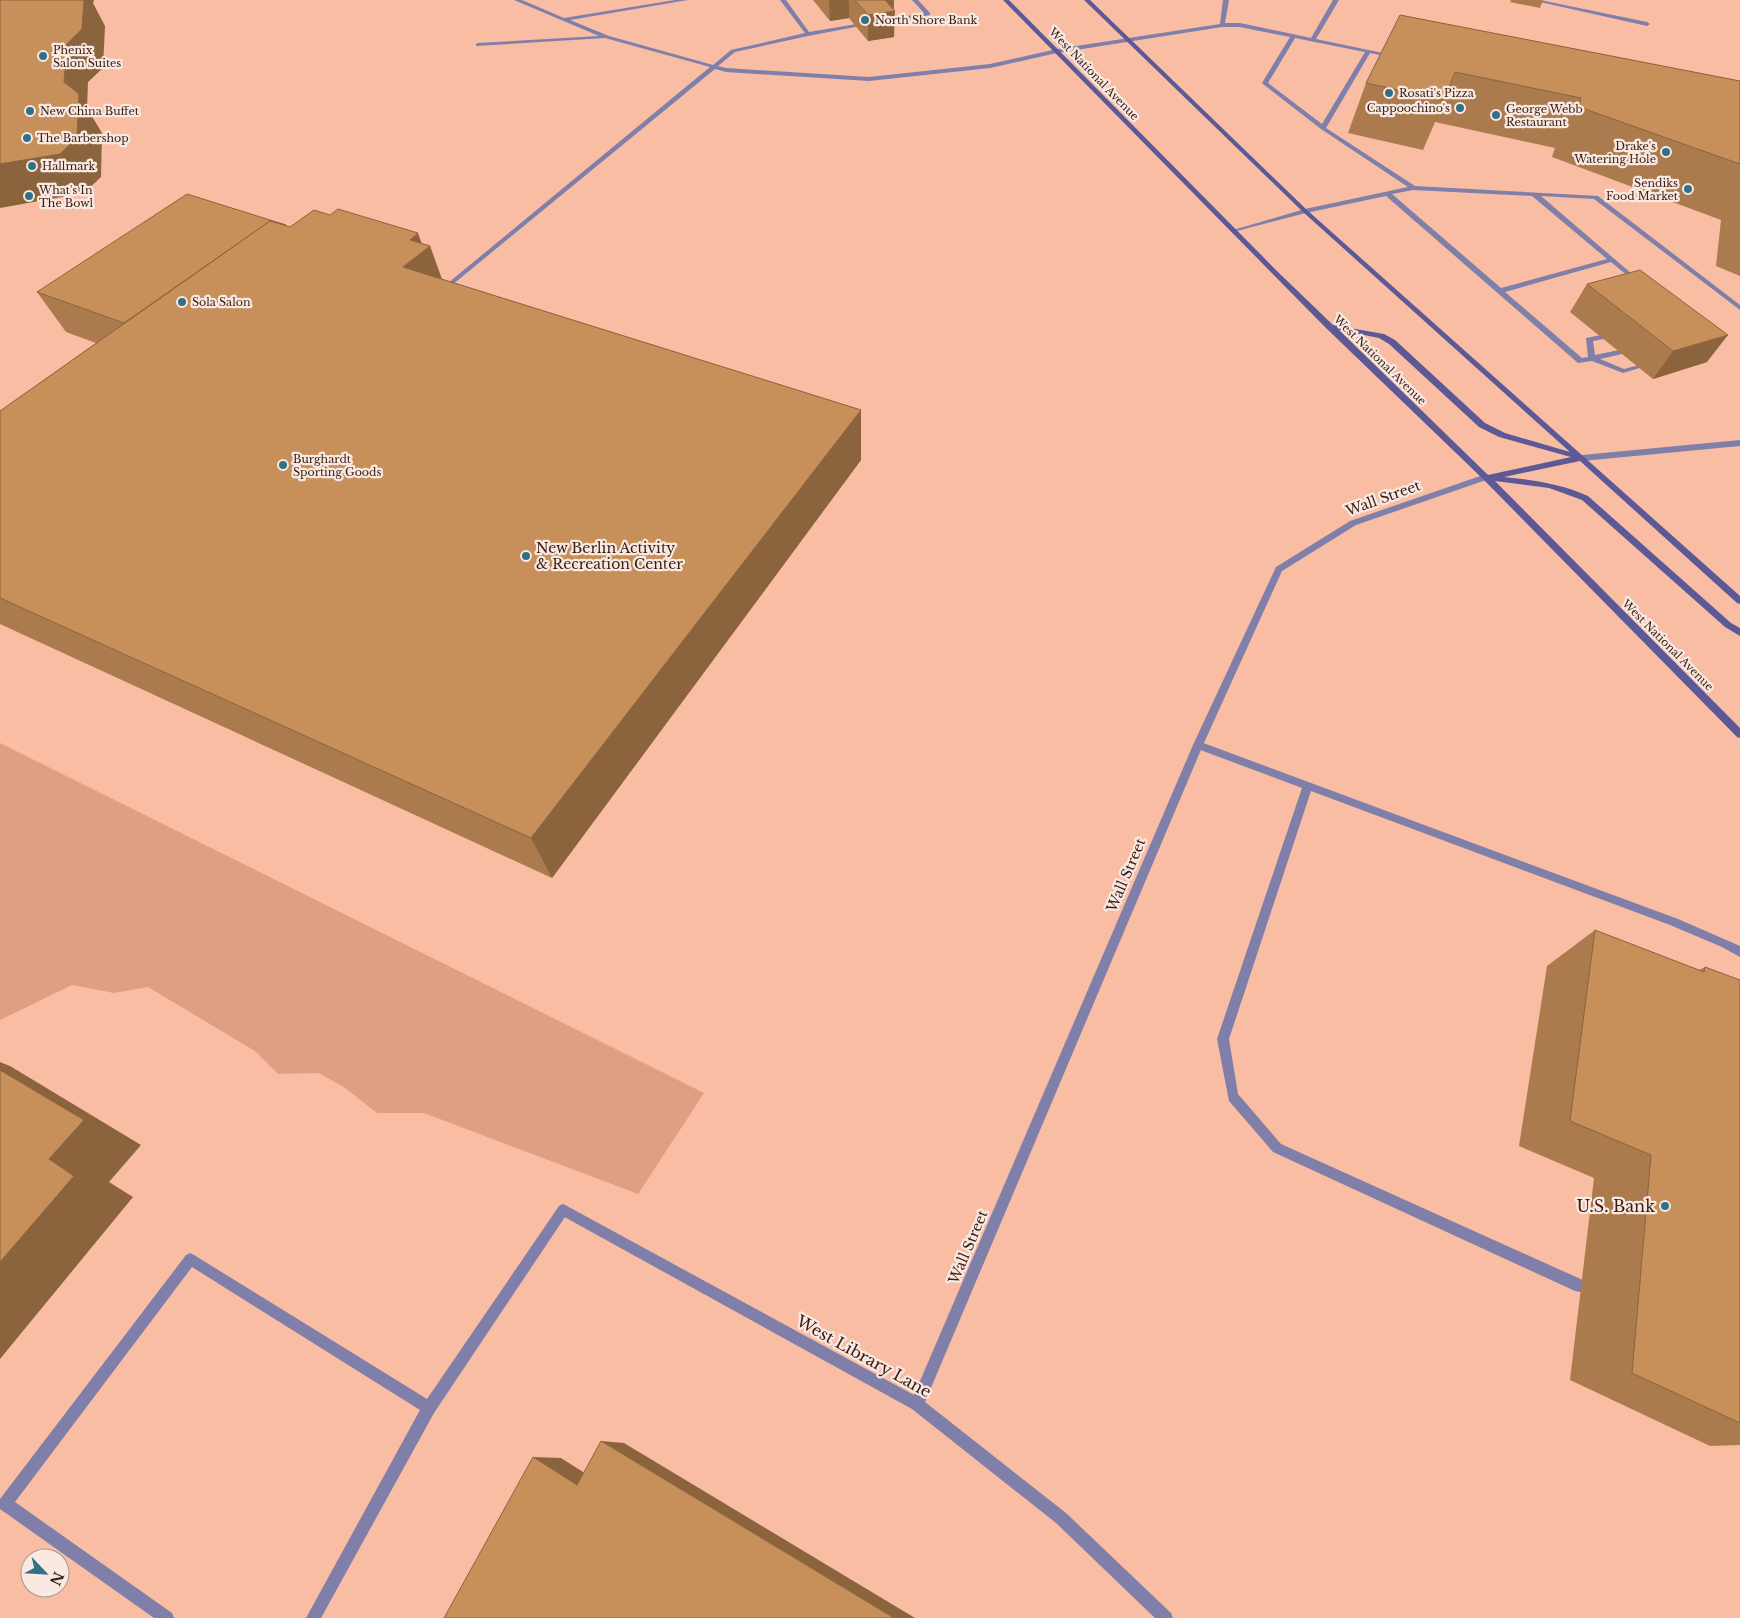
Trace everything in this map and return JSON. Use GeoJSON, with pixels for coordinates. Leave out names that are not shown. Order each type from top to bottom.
{"type":"FeatureCollection","features":[{"type":"Feature","properties":{"kind":"main road","name":"West National Avenue"},"geometry":{"type":"LineString","coordinates":[[1006,0],[1329,326],[1486,477],[1740,734]]}},
{"type":"Feature","properties":{"kind":"main road"},"geometry":{"type":"LineString","coordinates":[[1086,0],[1305,211],[1740,601]]}},
{"type":"Feature","properties":{"kind":"main road"},"geometry":{"type":"LineString","coordinates":[[1329,326],[1381,336],[1392,342],[1482,424],[1502,435],[1582,458]]}},
{"type":"Feature","properties":{"kind":"main road"},"geometry":{"type":"LineString","coordinates":[[1486,477],[1582,458]]}},
{"type":"Feature","properties":{"kind":"main road"},"geometry":{"type":"LineString","coordinates":[[1486,477],[1562,488],[1585,498],[1728,625],[1740,633]]}},
{"type":"Feature","properties":{"kind":"street"},"geometry":{"type":"LineString","coordinates":[[517,0],[607,37],[726,70],[869,79],[990,66],[1127,39],[1222,25],[1240,25],[1404,58]]}},
{"type":"Feature","properties":{"kind":"street"},"geometry":{"type":"LineString","coordinates":[[564,20],[685,0]]}},
{"type":"Feature","properties":{"kind":"street"},"geometry":{"type":"LineString","coordinates":[[783,0],[808,34]]}},
{"type":"Feature","properties":{"kind":"street"},"geometry":{"type":"LineString","coordinates":[[450,284],[733,51],[808,34],[928,14],[915,0]]}},
{"type":"Feature","properties":{"kind":"street"},"geometry":{"type":"LineString","coordinates":[[1222,25],[1226,0]]}},
{"type":"Feature","properties":{"kind":"street"},"geometry":{"type":"LineString","coordinates":[[1312,40],[1336,0]]}},
{"type":"Feature","properties":{"kind":"street"},"geometry":{"type":"LineString","coordinates":[[1542,1],[1646,24]]}},
{"type":"Feature","properties":{"kind":"street"},"geometry":{"type":"LineString","coordinates":[[1293,36],[1265,83],[1323,128],[1413,188]]}},
{"type":"Feature","properties":{"kind":"street"},"geometry":{"type":"LineString","coordinates":[[478,45],[607,37]]}},
{"type":"Feature","properties":{"kind":"street"},"geometry":{"type":"LineString","coordinates":[[1323,128],[1368,51]]}},
{"type":"Feature","properties":{"kind":"street"},"geometry":{"type":"LineString","coordinates":[[1235,231],[1305,211],[1413,188],[1596,197],[1740,308]]}},
{"type":"Feature","properties":{"kind":"street"},"geometry":{"type":"LineString","coordinates":[[1533,193],[1641,284]]}},
{"type":"Feature","properties":{"kind":"street"},"geometry":{"type":"LineString","coordinates":[[1388,194],[1581,361],[1619,352]]}},
{"type":"Feature","properties":{"kind":"street"},"geometry":{"type":"LineString","coordinates":[[1500,291],[1612,260]]}},
{"type":"Feature","properties":{"kind":"street"},"geometry":{"type":"LineString","coordinates":[[1592,358],[1589,340],[1602,337]]}},
{"type":"Feature","properties":{"kind":"street"},"geometry":{"type":"LineString","coordinates":[[1592,358],[1623,370],[1639,367]]}},
{"type":"Feature","properties":{"kind":"street"},"geometry":{"type":"LineString","coordinates":[[1582,458],[1740,444]]}},
{"type":"Feature","properties":{"kind":"street","name":"Wall Street"},"geometry":{"type":"LineString","coordinates":[[917,1404],[1198,745],[1279,569],[1353,523],[1486,477]]}},
{"type":"Feature","properties":{"kind":"street"},"geometry":{"type":"LineString","coordinates":[[1198,745],[1674,922],[1740,952]]}},
{"type":"Feature","properties":{"kind":"street"},"geometry":{"type":"LineString","coordinates":[[1308,786],[1223,1039],[1233,1097],[1277,1148],[1580,1286]]}},
{"type":"Feature","properties":{"kind":"street","name":"West Library Lane"},"geometry":{"type":"LineString","coordinates":[[429,1408],[563,1210],[917,1404],[1061,1518],[1166,1618]]}},
{"type":"Feature","properties":{"kind":"street"},"geometry":{"type":"LineString","coordinates":[[167,1618],[5,1504],[190,1259],[429,1408],[313,1618]]}},
{"type":"Feature","properties":{"kind":"shaded area"},"geometry":{"type":"Polygon","coordinates":[[[0,743],[704,1093],[638,1194],[424,1113],[377,1113],[344,1087],[318,1073],[278,1074],[255,1051],[148,987],[114,993],[72,985],[0,1020],[0,743]]]}},
{"type":"Feature","properties":{"kind":"building"},"geometry":{"type":"Polygon","coordinates":[[[0,0],[84,0],[82,29],[67,44],[64,82],[79,94],[77,138],[60,154],[0,164],[0,0]]]}},
{"type":"Feature","properties":{"kind":"building"},"geometry":{"type":"Polygon","coordinates":[[[855,0],[885,0],[895,11],[868,15],[855,0]]]}},
{"type":"Feature","properties":{"kind":"building"},"geometry":{"type":"Polygon","coordinates":[[[1400,15],[1740,81],[1740,164],[1579,107],[1581,98],[1455,72],[1444,100],[1366,83],[1400,15]]]}},
{"type":"Feature","properties":{"kind":"building"},"geometry":{"type":"Polygon","coordinates":[[[187,194],[286,225],[270,221],[124,323],[37,292],[187,194]]]}},
{"type":"Feature","properties":{"kind":"building"},"geometry":{"type":"Polygon","coordinates":[[[338,209],[418,233],[410,240],[430,246],[403,267],[861,410],[531,838],[0,598],[0,411],[270,221],[290,227],[314,210],[330,215],[338,209]]]}},
{"type":"Feature","properties":{"kind":"building"},"geometry":{"type":"Polygon","coordinates":[[[1640,270],[1728,335],[1673,351],[1587,284],[1640,270]]]}},
{"type":"Feature","properties":{"kind":"building","name":"U.S. Bank"},"geometry":{"type":"Polygon","coordinates":[[[1595,930],[1704,972],[1705,967],[1740,980],[1740,1423],[1632,1373],[1651,1155],[1570,1121],[1595,930]]]}},
{"type":"Feature","properties":{"kind":"building"},"geometry":{"type":"Polygon","coordinates":[[[0,1070],[84,1120],[49,1159],[74,1176],[0,1262],[0,1070]]]}},
{"type":"Feature","properties":{"kind":"building"},"geometry":{"type":"Polygon","coordinates":[[[601,1441],[894,1618],[444,1618],[533,1457],[577,1485],[601,1441]]]}},
{"type":"Feature","properties":{"kind":"place","name":"North Shore Bank"},"geometry":{"type":"Point","coordinates":[865,20]}},
{"type":"Feature","properties":{"kind":"place","name":"Phenix Salon Suites"},"geometry":{"type":"Point","coordinates":[43,56]}},
{"type":"Feature","properties":{"kind":"place","name":"Rosati's Pizza"},"geometry":{"type":"Point","coordinates":[1389,93]}},
{"type":"Feature","properties":{"kind":"place","name":"Cappoochino's"},"geometry":{"type":"Point","coordinates":[1460,108]}},
{"type":"Feature","properties":{"kind":"place","name":"New China Buffet"},"geometry":{"type":"Point","coordinates":[30,111]}},
{"type":"Feature","properties":{"kind":"place","name":"George Webb Restaurant"},"geometry":{"type":"Point","coordinates":[1496,115]}},
{"type":"Feature","properties":{"kind":"place","name":"The Barbershop"},"geometry":{"type":"Point","coordinates":[27,138]}},
{"type":"Feature","properties":{"kind":"place","name":"Drake's Watering Hole"},"geometry":{"type":"Point","coordinates":[1666,152]}},
{"type":"Feature","properties":{"kind":"place","name":"Hallmark"},"geometry":{"type":"Point","coordinates":[32,166]}},
{"type":"Feature","properties":{"kind":"place","name":"Sendiks Food Market"},"geometry":{"type":"Point","coordinates":[1688,189]}},
{"type":"Feature","properties":{"kind":"place","name":"What's In The Bowl"},"geometry":{"type":"Point","coordinates":[29,196]}},
{"type":"Feature","properties":{"kind":"place","name":"Sola Salon"},"geometry":{"type":"Point","coordinates":[182,302]}},
{"type":"Feature","properties":{"kind":"place","name":"Burghardt Sporting Goods"},"geometry":{"type":"Point","coordinates":[283,465]}},
{"type":"Feature","properties":{"kind":"place","name":"New Berlin Activity & Recreation Center"},"geometry":{"type":"Point","coordinates":[526,556]}},
{"type":"Feature","properties":{"kind":"place","name":"U.S. Bank"},"geometry":{"type":"Point","coordinates":[1665,1206]}}]}
